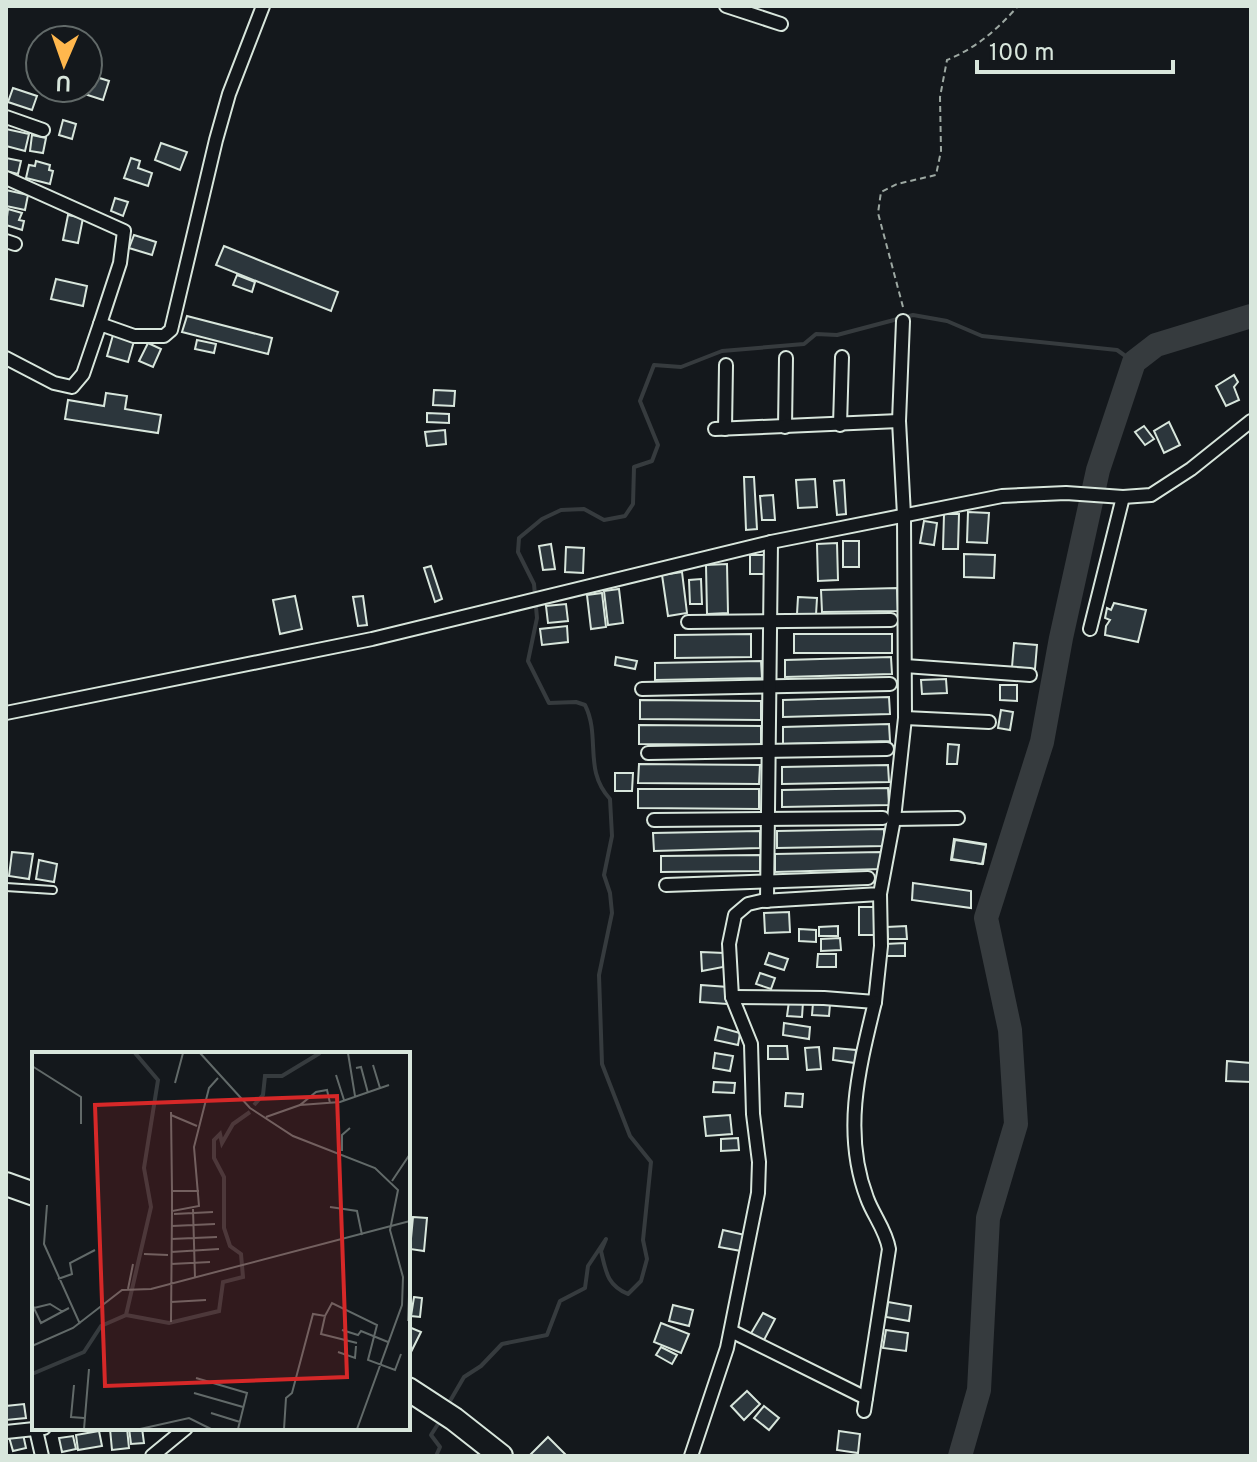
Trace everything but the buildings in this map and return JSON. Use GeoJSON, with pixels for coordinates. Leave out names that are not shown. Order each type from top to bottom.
{"type":"FeatureCollection","features":[{"type":"Feature","properties":{"kind":"highway"},"geometry":{"type":"LineString","coordinates":[[6,1184],[32,1193]]}},
{"type":"Feature","properties":{"kind":"highway"},"geometry":{"type":"LineString","coordinates":[[410,1390],[454,1419],[501,1456]]}},
{"type":"Feature","properties":{"kind":"street"},"geometry":{"type":"LineString","coordinates":[[100,324],[134,336],[164,336],[171,330],[229,94],[263,6]]}},
{"type":"Feature","properties":{"kind":"street"},"geometry":{"type":"LineString","coordinates":[[726,6],[781,24]]}},
{"type":"Feature","properties":{"kind":"street"},"geometry":{"type":"LineString","coordinates":[[6,117],[43,130]]}},
{"type":"Feature","properties":{"kind":"street"},"geometry":{"type":"LineString","coordinates":[[6,178],[124,231],[120,263],[100,324],[83,374],[72,387],[63,387],[6,358]]}},
{"type":"Feature","properties":{"kind":"street"},"geometry":{"type":"LineString","coordinates":[[731,1331],[865,1404],[889,1249],[883,1228],[867,1198],[853,1142],[861,1061],[875,1002],[881,946],[880,894],[888,818],[905,718],[904,515],[899,421],[903,321]]}},
{"type":"Feature","properties":{"kind":"street"},"geometry":{"type":"LineString","coordinates":[[840,425],[842,357]]}},
{"type":"Feature","properties":{"kind":"street"},"geometry":{"type":"LineString","coordinates":[[785,427],[786,358]]}},
{"type":"Feature","properties":{"kind":"street"},"geometry":{"type":"LineString","coordinates":[[726,365],[720,429],[899,421]]}},
{"type":"Feature","properties":{"kind":"street"},"geometry":{"type":"LineString","coordinates":[[6,713],[372,639],[771,542],[1002,496],[1066,493],[1123,497],[1151,495],[1191,469],[1251,421]]}},
{"type":"Feature","properties":{"kind":"street"},"geometry":{"type":"LineString","coordinates":[[1090,629],[1123,497]]}},
{"type":"Feature","properties":{"kind":"street"},"geometry":{"type":"LineString","coordinates":[[767,901],[771,542]]}},
{"type":"Feature","properties":{"kind":"street"},"geometry":{"type":"LineString","coordinates":[[688,622],[891,620]]}},
{"type":"Feature","properties":{"kind":"street"},"geometry":{"type":"LineString","coordinates":[[905,666],[1030,675]]}},
{"type":"Feature","properties":{"kind":"street"},"geometry":{"type":"LineString","coordinates":[[642,689],[890,684]]}},
{"type":"Feature","properties":{"kind":"street"},"geometry":{"type":"LineString","coordinates":[[905,718],[989,722]]}},
{"type":"Feature","properties":{"kind":"street"},"geometry":{"type":"LineString","coordinates":[[648,753],[887,749]]}},
{"type":"Feature","properties":{"kind":"street"},"geometry":{"type":"LineString","coordinates":[[654,820],[958,818]]}},
{"type":"Feature","properties":{"kind":"street"},"geometry":{"type":"LineString","coordinates":[[666,885],[868,878]]}},
{"type":"Feature","properties":{"kind":"street"},"geometry":{"type":"LineString","coordinates":[[691,1456],[731,1331],[757,1204],[759,1162],[753,1114],[751,1044],[732,997],[729,944],[732,923],[735,915],[748,904],[880,894]]}},
{"type":"Feature","properties":{"kind":"street"},"geometry":{"type":"LineString","coordinates":[[732,997],[875,1002]]}},
{"type":"Feature","properties":{"kind":"street"},"geometry":{"type":"LineString","coordinates":[[6,1432],[32,1430]]}},
{"type":"Feature","properties":{"kind":"street"},"geometry":{"type":"LineString","coordinates":[[40,1430],[42,1456]]}},
{"type":"Feature","properties":{"kind":"street"},"geometry":{"type":"LineString","coordinates":[[152,1456],[184,1430]]}},
{"type":"Feature","properties":{"kind":"lane"},"geometry":{"type":"LineString","coordinates":[[6,887],[53,890]]}},
{"type":"Feature","properties":{"kind":"path"},"geometry":{"type":"LineString","coordinates":[[903,300],[878,213],[881,192],[897,184],[936,175],[941,151],[940,97],[947,60],[970,51],[1018,6]]}},
{"type":"Feature","properties":{"kind":"waterway"},"geometry":{"type":"LineString","coordinates":[[450,1401],[464,1377],[481,1366],[502,1344],[547,1335],[560,1301],[585,1288],[588,1266],[606,1239],[601,1251],[606,1271],[612,1282],[628,1294],[641,1281],[647,1259],[643,1240],[651,1162],[630,1136],[602,1064],[599,975],[612,913],[604,875],[612,836],[610,799],[597,777],[592,729],[585,705],[576,702],[549,703],[528,661],[537,618],[534,584],[518,552],[519,538],[542,519],[561,510],[584,509],[604,520],[625,516],[633,504],[634,467],[652,461],[658,445],[640,401],[654,365],[681,367],[722,351],[804,344],[816,334],[837,335],[913,315],[947,321],[982,336],[1117,350],[1134,362]]}},
{"type":"Feature","properties":{"kind":"waterway"},"geometry":{"type":"LineString","coordinates":[[960,1456],[979,1390],[988,1218],[1016,1124],[1010,1030],[986,918],[1042,742],[1098,470],[1134,362],[1156,345],[1251,316]]}},
{"type":"Feature","properties":{"kind":"waterway"},"geometry":{"type":"LineString","coordinates":[[436,1456],[440,1447],[431,1435],[438,1424]]}}]}
